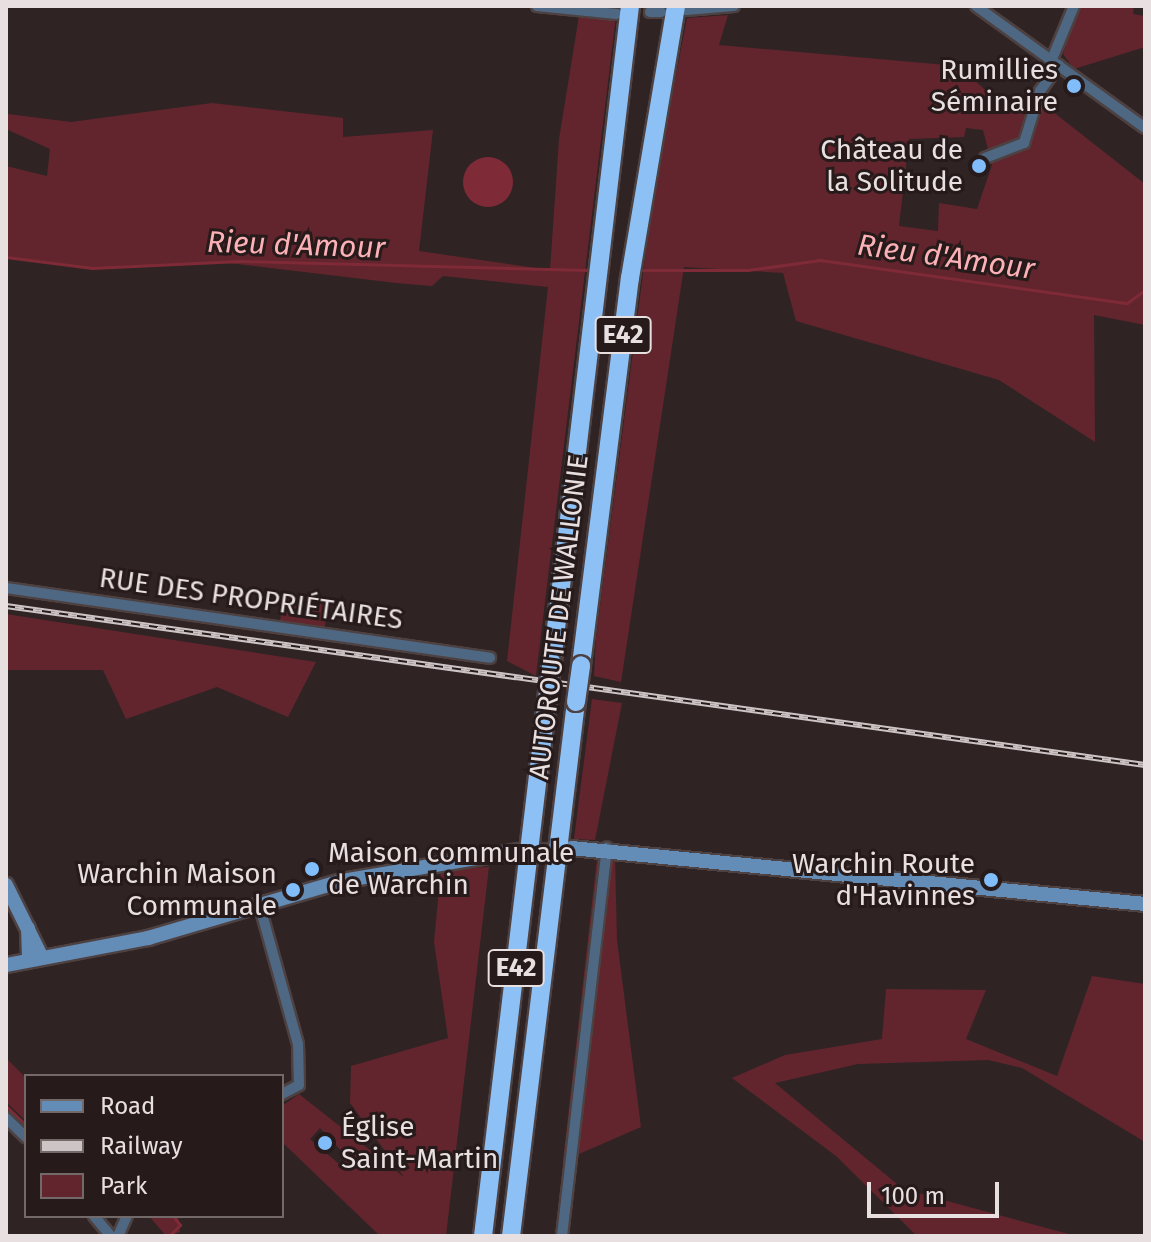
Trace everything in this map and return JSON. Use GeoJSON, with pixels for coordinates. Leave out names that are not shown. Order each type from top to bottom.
{"type":"FeatureCollection","features":[{"type":"Feature","properties":{"kind":"highway","name":"AUTOROUTE DE WALLONIE"},"geometry":{"type":"LineString","coordinates":[[483,1236],[552,662],[624,10]]}},
{"type":"Feature","properties":{"kind":"highway","name":"AUTOROUTE DE WALLONIE"},"geometry":{"type":"LineString","coordinates":[[511,1236],[630,278],[668,10]]}},
{"type":"Feature","properties":{"kind":"street"},"geometry":{"type":"LineString","coordinates":[[537,6],[624,10]]}},
{"type":"Feature","properties":{"kind":"street"},"geometry":{"type":"LineString","coordinates":[[668,10],[734,6]]}},
{"type":"Feature","properties":{"kind":"street"},"geometry":{"type":"LineString","coordinates":[[976,6],[1145,128]]}},
{"type":"Feature","properties":{"kind":"street"},"geometry":{"type":"LineString","coordinates":[[985,158],[1024,143],[1040,91],[1056,62],[1074,6]]}},
{"type":"Feature","properties":{"kind":"street","name":"RUE DES PROPRIÉTAIRES"},"geometry":{"type":"LineString","coordinates":[[6,588],[490,658]]}},
{"type":"Feature","properties":{"kind":"street"},"geometry":{"type":"LineString","coordinates":[[571,848],[607,848],[1145,904]]}},
{"type":"Feature","properties":{"kind":"street"},"geometry":{"type":"LineString","coordinates":[[562,1236],[607,848]]}},
{"type":"Feature","properties":{"kind":"street"},"geometry":{"type":"LineString","coordinates":[[6,965],[260,907],[373,874],[517,851]]}},
{"type":"Feature","properties":{"kind":"street"},"geometry":{"type":"LineString","coordinates":[[6,885],[28,928],[35,959]]}},
{"type":"Feature","properties":{"kind":"street"},"geometry":{"type":"LineString","coordinates":[[260,907],[298,1044],[299,1085],[284,1093]]}},
{"type":"Feature","properties":{"kind":"street"},"geometry":{"type":"LineString","coordinates":[[6,1118],[24,1135]]}},
{"type":"Feature","properties":{"kind":"street"},"geometry":{"type":"LineString","coordinates":[[96,1218],[111,1236]]}},
{"type":"Feature","properties":{"kind":"green space"},"geometry":{"type":"Polygon","coordinates":[[[1078,6],[1134,6],[1133,14],[1145,16],[1145,47],[1074,69],[1063,54],[1078,6]]]}},
{"type":"Feature","properties":{"kind":"green space"},"geometry":{"type":"Polygon","coordinates":[[[728,15],[719,45],[958,66],[1013,114],[1029,93],[1145,184],[1145,325],[1094,315],[1095,442],[999,380],[796,321],[783,273],[684,267],[621,682],[594,676],[596,637],[654,189],[687,18],[728,15]],[[966,128],[964,137],[909,139],[899,226],[938,231],[939,203],[977,209],[992,165],[983,130],[966,128]]]}},
{"type":"Feature","properties":{"kind":"green space"},"geometry":{"type":"Polygon","coordinates":[[[579,16],[616,16],[536,676],[507,661],[548,287],[443,276],[432,286],[220,262],[92,268],[8,258],[6,166],[47,176],[50,149],[6,129],[6,107],[8,114],[71,122],[212,103],[343,118],[343,137],[433,130],[419,251],[550,270],[559,139],[579,16]]]}},
{"type":"Feature","properties":{"kind":"green space"},"geometry":{"type":"Polygon","coordinates":[[[283,595],[333,601],[322,633],[279,632],[283,595]]]}},
{"type":"Feature","properties":{"kind":"green space"},"geometry":{"type":"Polygon","coordinates":[[[6,614],[316,662],[288,717],[217,687],[126,719],[103,670],[6,670],[6,614]]]}},
{"type":"Feature","properties":{"kind":"green space"},"geometry":{"type":"Polygon","coordinates":[[[592,699],[622,703],[595,840],[574,839],[592,699]]]}},
{"type":"Feature","properties":{"kind":"green space"},"geometry":{"type":"Polygon","coordinates":[[[615,857],[617,940],[641,1127],[563,1161],[597,858],[615,857]]]}},
{"type":"Feature","properties":{"kind":"green space"},"geometry":{"type":"Polygon","coordinates":[[[489,867],[446,1236],[380,1236],[284,1144],[284,1105],[299,1094],[404,1177],[350,1103],[351,1066],[448,1038],[434,942],[441,869],[489,867]],[[320,1128],[310,1139],[339,1164],[347,1157],[320,1128]]]}},
{"type":"Feature","properties":{"kind":"green space"},"geometry":{"type":"Polygon","coordinates":[[[1092,976],[1145,984],[1145,1142],[1022,1068],[988,1060],[858,1064],[775,1083],[903,1189],[1076,1236],[917,1236],[836,1156],[732,1078],[785,1055],[882,1039],[886,989],[986,990],[966,1039],[1057,1076],[1092,976]]]}},
{"type":"Feature","properties":{"kind":"green space"},"geometry":{"type":"Polygon","coordinates":[[[6,1058],[24,1076],[24,1119],[6,1102],[6,1058]]]}},
{"type":"Feature","properties":{"kind":"green space"},"geometry":{"type":"Polygon","coordinates":[[[151,1218],[178,1218],[180,1232],[166,1236],[151,1218]]]}},
{"type":"Feature","properties":{"kind":"shaded area"},"geometry":{"type":"Polygon","coordinates":[[[488,157],[506,164],[513,182],[506,200],[488,207],[470,200],[463,182],[470,164],[488,157]]]}},
{"type":"Feature","properties":{"kind":"waterway","name":"Rieu d'Amour"},"geometry":{"type":"LineString","coordinates":[[6,257],[92,268],[240,261],[587,270]]}},
{"type":"Feature","properties":{"kind":"waterway","name":"Rieu d'Amour"},"geometry":{"type":"LineString","coordinates":[[641,270],[748,270],[820,260],[1127,303],[1145,290]]}},
{"type":"Feature","properties":{"kind":"waterway"},"geometry":{"type":"LineString","coordinates":[[6,1106],[24,1123]]}},
{"type":"Feature","properties":{"kind":"waterway"},"geometry":{"type":"LineString","coordinates":[[169,1236],[180,1225],[175,1218]]}},
{"type":"Feature","properties":{"kind":"tunnel"},"geometry":{"type":"LineString","coordinates":[[520,850],[567,848]]}},
{"type":"Feature","properties":{"kind":"railway"},"geometry":{"type":"LineString","coordinates":[[6,606],[1145,765]]}},
{"type":"Feature","properties":{"kind":"place","name":"Rumillies Séminaire"},"geometry":{"type":"Point","coordinates":[1074,86]}},
{"type":"Feature","properties":{"kind":"place","name":"Château de la Solitude"},"geometry":{"type":"Point","coordinates":[979,166]}},
{"type":"Feature","properties":{"kind":"place","name":"Maison communale de Warchin"},"geometry":{"type":"Point","coordinates":[312,869]}},
{"type":"Feature","properties":{"kind":"place","name":"Warchin Route d'Havinnes"},"geometry":{"type":"Point","coordinates":[991,880]}},
{"type":"Feature","properties":{"kind":"place","name":"Warchin Maison Communale"},"geometry":{"type":"Point","coordinates":[293,890]}},
{"type":"Feature","properties":{"kind":"place","name":"Église Saint-Martin"},"geometry":{"type":"Point","coordinates":[325,1143]}}]}
